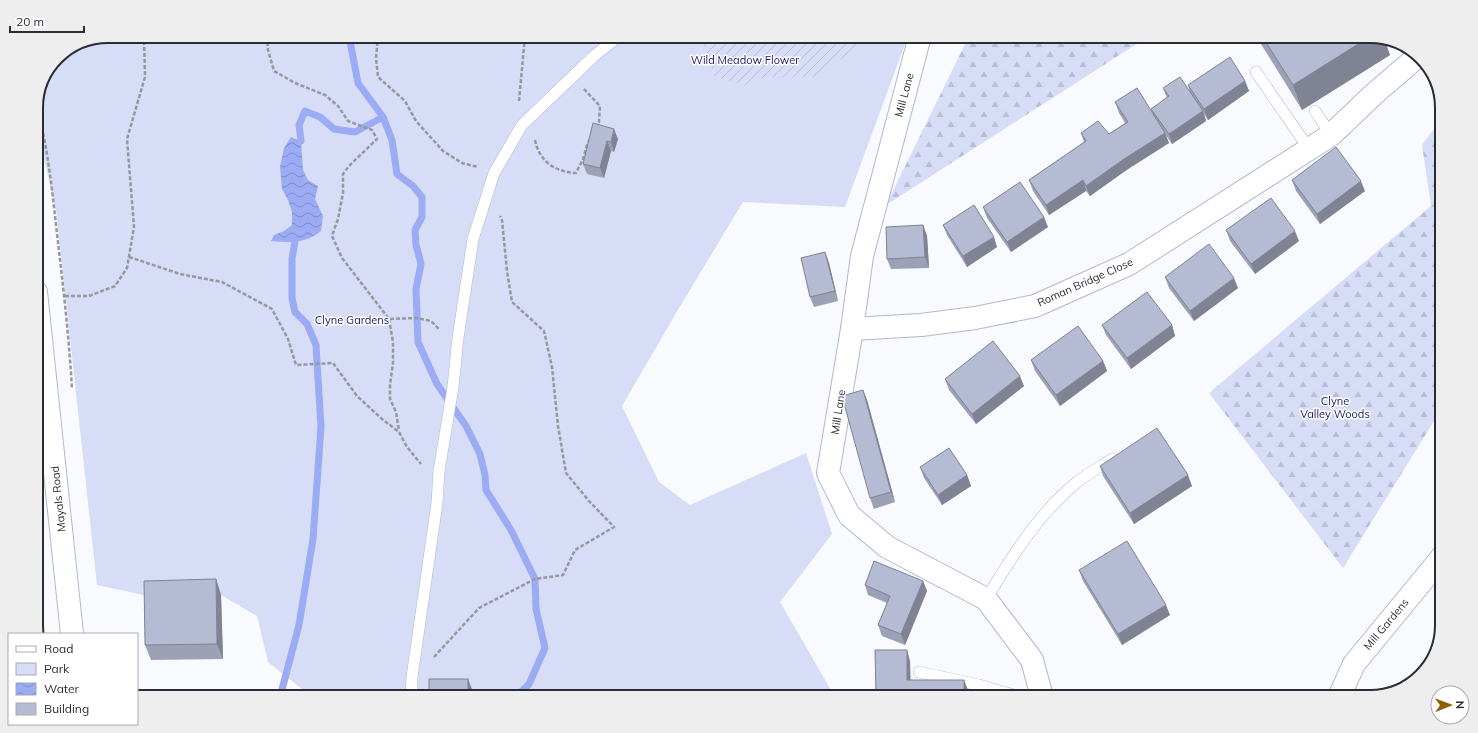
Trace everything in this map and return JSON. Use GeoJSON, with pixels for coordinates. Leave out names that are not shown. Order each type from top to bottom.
{"type":"FeatureCollection","features":[{"type":"Feature","properties":{"kind":"street","name":"Mill Lane"},"geometry":{"type":"LineString","coordinates":[[918,43],[862,256],[852,328],[828,473],[849,515],[886,547],[986,599],[1032,660],[1040,690]]}},
{"type":"Feature","properties":{"kind":"street","name":"Roman Bridge Close"},"geometry":{"type":"LineString","coordinates":[[852,328],[921,325],[976,318],[1035,306],[1129,264],[1331,135],[1374,94],[1414,60]]}},
{"type":"Feature","properties":{"kind":"street","name":"Mayals Road"},"geometry":{"type":"LineString","coordinates":[[43,358],[72,633]]}},
{"type":"Feature","properties":{"kind":"street","name":"Mill Gardens"},"geometry":{"type":"LineString","coordinates":[[1343,690],[1354,664],[1435,566]]}},
{"type":"Feature","properties":{"kind":"lane"},"geometry":{"type":"LineString","coordinates":[[411,690],[437,503],[439,471],[453,387],[458,338],[472,239],[494,173],[526,122],[594,56],[610,43]]}},
{"type":"Feature","properties":{"kind":"lane"},"geometry":{"type":"LineString","coordinates":[[1256,72],[1309,149]]}},
{"type":"Feature","properties":{"kind":"lane"},"geometry":{"type":"LineString","coordinates":[[1315,111],[1331,135]]}},
{"type":"Feature","properties":{"kind":"lane"},"geometry":{"type":"LineString","coordinates":[[986,599],[1019,546],[1040,518],[1076,483],[1118,455]]}},
{"type":"Feature","properties":{"kind":"lane"},"geometry":{"type":"LineString","coordinates":[[919,672],[979,684],[998,690]]}},
{"type":"Feature","properties":{"kind":"path"},"geometry":{"type":"LineString","coordinates":[[65,296],[89,296],[115,286],[127,268],[134,227],[127,139],[145,77],[144,43]]}},
{"type":"Feature","properties":{"kind":"path"},"geometry":{"type":"LineString","coordinates":[[268,43],[274,71],[295,83],[325,95],[338,106],[348,121],[372,130],[377,139],[342,174],[343,193],[338,219],[332,236],[342,258],[389,319],[393,349],[390,399],[396,412],[399,432],[407,447],[422,466],[439,471]]}},
{"type":"Feature","properties":{"kind":"path"},"geometry":{"type":"LineString","coordinates":[[377,43],[376,58],[378,77],[405,101],[416,121],[443,151],[462,164],[483,168],[494,173]]}},
{"type":"Feature","properties":{"kind":"path"},"geometry":{"type":"LineString","coordinates":[[524,43],[519,103],[544,161],[565,172],[576,172],[591,138]]}},
{"type":"Feature","properties":{"kind":"path"},"geometry":{"type":"LineString","coordinates":[[573,77],[600,106],[599,122],[595,132]]}},
{"type":"Feature","properties":{"kind":"path"},"geometry":{"type":"LineString","coordinates":[[414,664],[430,661],[479,608],[535,578],[563,575],[575,550],[614,527],[589,501],[566,473],[558,426],[552,367],[544,331],[512,302],[507,271],[502,220],[490,185]]}},
{"type":"Feature","properties":{"kind":"path"},"geometry":{"type":"LineString","coordinates":[[129,257],[180,274],[222,282],[272,309],[288,339],[296,365],[333,363],[357,396],[399,432]]}},
{"type":"Feature","properties":{"kind":"path"},"geometry":{"type":"LineString","coordinates":[[389,319],[417,318],[431,321],[442,332],[458,338]]}},
{"type":"Feature","properties":{"kind":"green space","name":"Wild Meadow Flower"},"geometry":{"type":"Polygon","coordinates":[[[704,43],[858,43],[850,53],[815,77],[764,77],[748,86],[715,77],[705,54],[704,43]]]}},
{"type":"Feature","properties":{"kind":"green space","name":"Clyne Gardens"},"geometry":{"type":"Polygon","coordinates":[[[905,43],[845,207],[743,202],[622,406],[659,482],[690,505],[806,453],[832,534],[780,602],[831,690],[303,690],[268,662],[257,616],[221,595],[149,596],[97,585],[56,210],[43,155],[43,103],[45,91],[56,68],[65,59],[83,48],[95,44],[905,43]]]}},
{"type":"Feature","properties":{"kind":"green space"},"geometry":{"type":"Polygon","coordinates":[[[966,43],[1138,43],[886,205],[966,43]]]}},
{"type":"Feature","properties":{"kind":"green space","name":"Clyne Valley Woods"},"geometry":{"type":"Polygon","coordinates":[[[1435,127],[1435,419],[1343,568],[1209,393],[1431,206],[1422,145],[1435,127]]]}},
{"type":"Feature","properties":{"kind":"water"},"geometry":{"type":"Polygon","coordinates":[[[291,137],[301,141],[303,170],[308,180],[318,186],[315,199],[323,216],[321,231],[304,240],[284,242],[271,241],[274,235],[284,231],[292,225],[292,212],[282,189],[280,167],[284,148],[291,137]]]}},
{"type":"Feature","properties":{"kind":"building"},"geometry":{"type":"Polygon","coordinates":[[[1266,43],[1360,43],[1293,85],[1266,43]]]}},
{"type":"Feature","properties":{"kind":"building"},"geometry":{"type":"Polygon","coordinates":[[[1230,57],[1245,81],[1204,109],[1188,85],[1230,57]]]}},
{"type":"Feature","properties":{"kind":"building"},"geometry":{"type":"Polygon","coordinates":[[[1180,77],[1203,111],[1169,134],[1151,109],[1169,96],[1163,88],[1180,77]]]}},
{"type":"Feature","properties":{"kind":"building"},"geometry":{"type":"Polygon","coordinates":[[[1137,88],[1165,133],[1124,159],[1086,186],[1083,180],[1046,205],[1029,180],[1086,141],[1081,133],[1098,121],[1109,134],[1128,122],[1115,102],[1137,88]]]}},
{"type":"Feature","properties":{"kind":"building"},"geometry":{"type":"Polygon","coordinates":[[[593,123],[614,129],[611,142],[607,141],[600,168],[583,164],[593,123]]]}},
{"type":"Feature","properties":{"kind":"building"},"geometry":{"type":"Polygon","coordinates":[[[1336,147],[1361,181],[1317,214],[1292,180],[1336,147]]]}},
{"type":"Feature","properties":{"kind":"building"},"geometry":{"type":"Polygon","coordinates":[[[1020,182],[1044,217],[1007,242],[983,207],[1020,182]]]}},
{"type":"Feature","properties":{"kind":"building"},"geometry":{"type":"Polygon","coordinates":[[[1271,198],[1295,231],[1251,264],[1226,230],[1271,198]]]}},
{"type":"Feature","properties":{"kind":"building"},"geometry":{"type":"Polygon","coordinates":[[[974,205],[994,237],[963,256],[943,225],[974,205]]]}},
{"type":"Feature","properties":{"kind":"building"},"geometry":{"type":"Polygon","coordinates":[[[923,225],[925,257],[887,259],[886,227],[923,225]]]}},
{"type":"Feature","properties":{"kind":"building"},"geometry":{"type":"Polygon","coordinates":[[[1209,244],[1234,278],[1190,311],[1165,277],[1209,244]]]}},
{"type":"Feature","properties":{"kind":"building"},"geometry":{"type":"Polygon","coordinates":[[[825,252],[835,291],[810,297],[801,258],[825,252]]]}},
{"type":"Feature","properties":{"kind":"building"},"geometry":{"type":"Polygon","coordinates":[[[1147,292],[1172,325],[1127,358],[1102,325],[1147,292]]]}},
{"type":"Feature","properties":{"kind":"building"},"geometry":{"type":"Polygon","coordinates":[[[1078,326],[1103,361],[1056,395],[1031,360],[1078,326]]]}},
{"type":"Feature","properties":{"kind":"building"},"geometry":{"type":"Polygon","coordinates":[[[993,341],[1020,376],[972,414],[945,379],[993,341]]]}},
{"type":"Feature","properties":{"kind":"building"},"geometry":{"type":"Polygon","coordinates":[[[863,390],[891,492],[870,498],[842,396],[863,390]]]}},
{"type":"Feature","properties":{"kind":"building"},"geometry":{"type":"Polygon","coordinates":[[[1157,428],[1188,475],[1130,513],[1100,466],[1157,428]]]}},
{"type":"Feature","properties":{"kind":"building"},"geometry":{"type":"Polygon","coordinates":[[[949,448],[967,475],[938,495],[920,467],[949,448]]]}},
{"type":"Feature","properties":{"kind":"building"},"geometry":{"type":"Polygon","coordinates":[[[1127,541],[1166,605],[1118,634],[1079,570],[1127,541]]]}},
{"type":"Feature","properties":{"kind":"building"},"geometry":{"type":"Polygon","coordinates":[[[874,561],[923,581],[901,634],[878,625],[890,596],[865,585],[874,561]]]}},
{"type":"Feature","properties":{"kind":"building"},"geometry":{"type":"Polygon","coordinates":[[[216,579],[217,644],[145,645],[144,581],[216,579]]]}},
{"type":"Feature","properties":{"kind":"building"},"geometry":{"type":"Polygon","coordinates":[[[875,650],[907,650],[907,680],[964,680],[964,690],[876,690],[875,650]]]}},
{"type":"Feature","properties":{"kind":"building"},"geometry":{"type":"Polygon","coordinates":[[[429,679],[468,679],[468,690],[429,690],[429,679]]]}},
{"type":"Feature","properties":{"kind":"waterway"},"geometry":{"type":"LineString","coordinates":[[350,43],[358,83],[383,117],[392,140],[397,174],[413,186],[422,197],[422,217],[415,230],[416,245],[421,264],[416,289],[418,342],[437,384],[466,426],[480,454],[485,475],[486,490],[511,530],[535,579],[536,609],[545,648],[529,684],[523,690]]}},
{"type":"Feature","properties":{"kind":"waterway"},"geometry":{"type":"LineString","coordinates":[[301,141],[299,125],[305,111],[320,117],[334,129],[355,132],[383,117]]}},
{"type":"Feature","properties":{"kind":"waterway"},"geometry":{"type":"LineString","coordinates":[[282,690],[299,625],[313,539],[321,427],[316,345],[307,324],[295,312],[292,298],[292,259],[295,241]]}}]}
